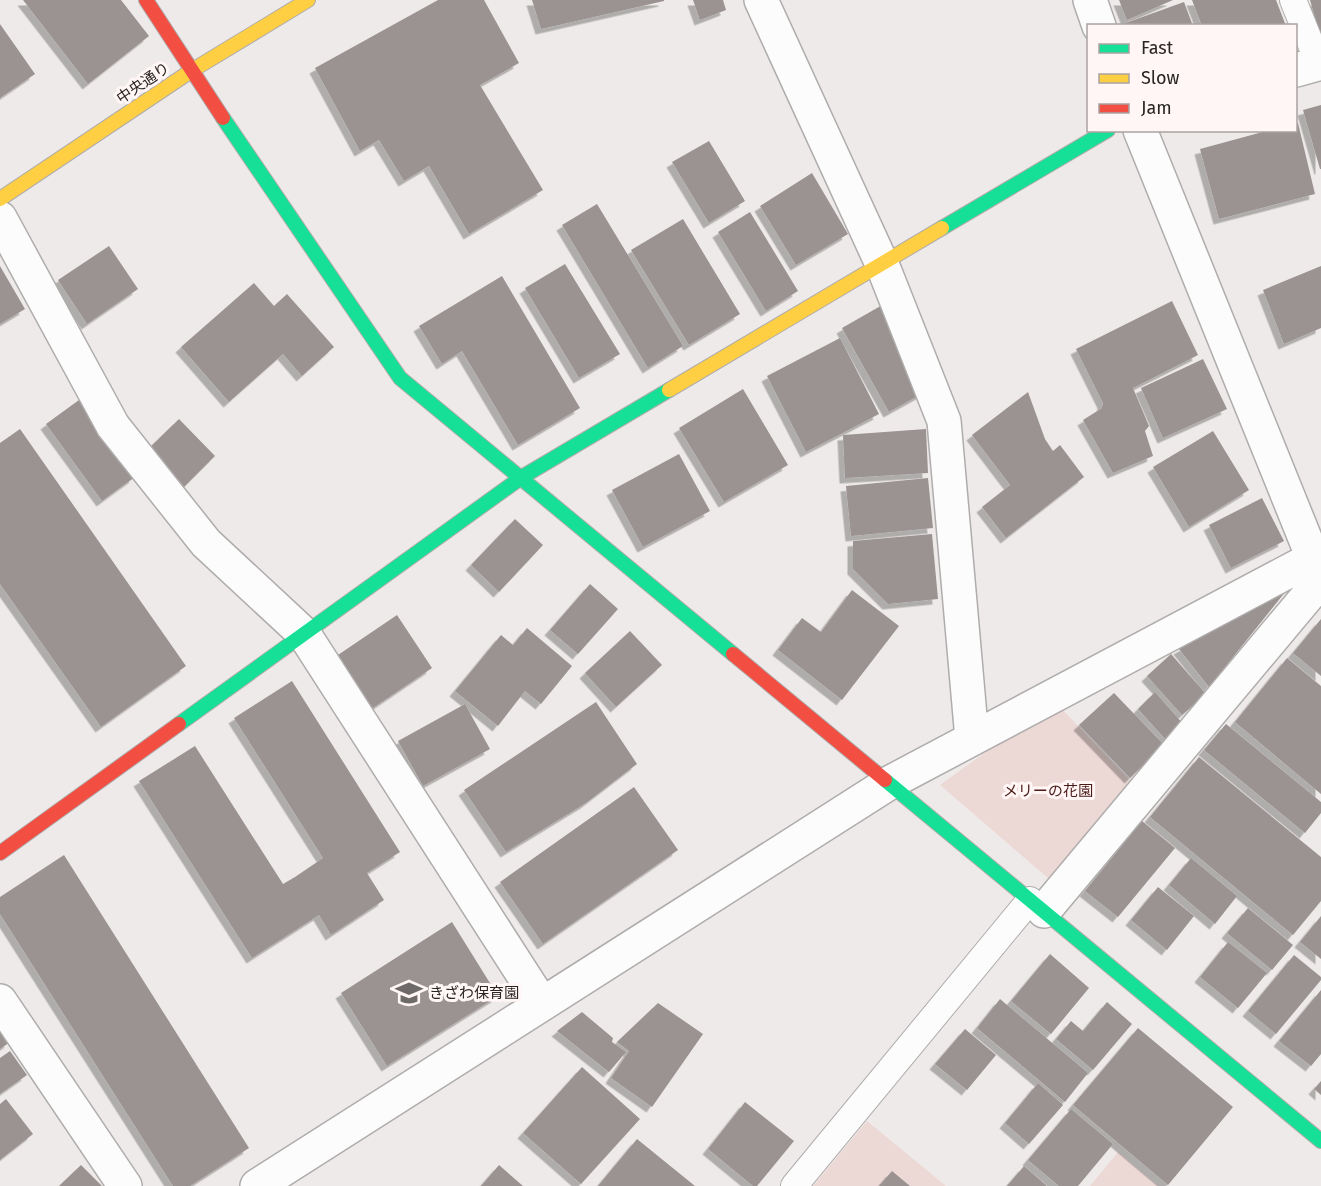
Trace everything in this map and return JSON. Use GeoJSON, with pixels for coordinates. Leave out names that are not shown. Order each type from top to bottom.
{"type":"FeatureCollection","features":[{"type":"Feature","properties":{"kind":"street"},"geometry":{"type":"LineString","coordinates":[[146,0],[191,71],[400,378],[1321,1141]]}},
{"type":"Feature","properties":{"kind":"street","name":"中央通り"},"geometry":{"type":"LineString","coordinates":[[0,199],[191,71],[308,0]]}},
{"type":"Feature","properties":{"kind":"street"},"geometry":{"type":"LineString","coordinates":[[761,0],[882,264],[944,421],[972,739]]}},
{"type":"Feature","properties":{"kind":"street"},"geometry":{"type":"LineString","coordinates":[[1090,0],[1098,24]]}},
{"type":"Feature","properties":{"kind":"street"},"geometry":{"type":"LineString","coordinates":[[0,853],[522,477],[1105,132]]}},
{"type":"Feature","properties":{"kind":"street"},"geometry":{"type":"LineString","coordinates":[[1141,132],[1318,564]]}},
{"type":"Feature","properties":{"kind":"street"},"geometry":{"type":"LineString","coordinates":[[0,218],[113,426],[206,543],[304,634],[542,1004]]}},
{"type":"Feature","properties":{"kind":"street"},"geometry":{"type":"LineString","coordinates":[[257,1186],[889,783],[1318,564]]}},
{"type":"Feature","properties":{"kind":"street"},"geometry":{"type":"LineString","coordinates":[[1037,906],[1318,564]]}},
{"type":"Feature","properties":{"kind":"street"},"geometry":{"type":"LineString","coordinates":[[0,1001],[125,1186]]}},
{"type":"Feature","properties":{"kind":"lane"},"geometry":{"type":"LineString","coordinates":[[1293,0],[1312,66]]}},
{"type":"Feature","properties":{"kind":"lane"},"geometry":{"type":"LineString","coordinates":[[794,1186],[1037,906]]}},
{"type":"Feature","properties":{"kind":"green space","name":"メリーの花園"},"geometry":{"type":"Polygon","coordinates":[[[1061,708],[1136,787],[1056,885],[940,785],[1004,739],[1061,708]]]}},
{"type":"Feature","properties":{"kind":"green space"},"geometry":{"type":"Polygon","coordinates":[[[867,1121],[946,1186],[813,1186],[867,1121]]]}},
{"type":"Feature","properties":{"kind":"green space"},"geometry":{"type":"Polygon","coordinates":[[[1118,1152],[1158,1186],[1090,1186],[1118,1152]]]}},
{"type":"Feature","properties":{"kind":"building"},"geometry":{"type":"Polygon","coordinates":[[[23,0],[121,0],[149,36],[88,84],[23,0]]]}},
{"type":"Feature","properties":{"kind":"building"},"geometry":{"type":"Polygon","coordinates":[[[438,0],[484,0],[519,63],[480,85],[543,190],[469,234],[429,166],[404,181],[379,140],[360,151],[315,68],[438,0]]]}},
{"type":"Feature","properties":{"kind":"building"},"geometry":{"type":"Polygon","coordinates":[[[532,0],[664,0],[664,1],[541,29],[532,0]]]}},
{"type":"Feature","properties":{"kind":"building"},"geometry":{"type":"Polygon","coordinates":[[[693,0],[723,0],[726,10],[700,20],[693,0]]]}},
{"type":"Feature","properties":{"kind":"building"},"geometry":{"type":"Polygon","coordinates":[[[1119,0],[1173,0],[1127,20],[1119,0]]]}},
{"type":"Feature","properties":{"kind":"building"},"geometry":{"type":"Polygon","coordinates":[[[1192,0],[1276,0],[1285,24],[1201,24],[1192,0]]]}},
{"type":"Feature","properties":{"kind":"building"},"geometry":{"type":"Polygon","coordinates":[[[1310,0],[1321,0],[1321,34],[1320,34],[1310,0]]]}},
{"type":"Feature","properties":{"kind":"building"},"geometry":{"type":"Polygon","coordinates":[[[1184,2],[1192,24],[1123,24],[1184,2]]]}},
{"type":"Feature","properties":{"kind":"building"},"geometry":{"type":"Polygon","coordinates":[[[0,24],[35,74],[0,98],[0,24]]]}},
{"type":"Feature","properties":{"kind":"building"},"geometry":{"type":"Polygon","coordinates":[[[1321,105],[1321,169],[1320,169],[1303,110],[1321,105]]]}},
{"type":"Feature","properties":{"kind":"building"},"geometry":{"type":"Polygon","coordinates":[[[1297,124],[1315,194],[1219,219],[1200,149],[1263,132],[1297,132],[1297,124]]]}},
{"type":"Feature","properties":{"kind":"building"},"geometry":{"type":"Polygon","coordinates":[[[709,141],[745,201],[709,223],[672,162],[709,141]]]}},
{"type":"Feature","properties":{"kind":"building"},"geometry":{"type":"Polygon","coordinates":[[[812,173],[848,234],[796,265],[760,206],[812,173]]]}},
{"type":"Feature","properties":{"kind":"building"},"geometry":{"type":"Polygon","coordinates":[[[597,204],[683,346],[648,368],[562,225],[597,204]]]}},
{"type":"Feature","properties":{"kind":"building"},"geometry":{"type":"Polygon","coordinates":[[[750,212],[798,291],[766,311],[718,232],[750,212]]]}},
{"type":"Feature","properties":{"kind":"building"},"geometry":{"type":"Polygon","coordinates":[[[683,219],[740,314],[689,345],[631,250],[683,219]]]}},
{"type":"Feature","properties":{"kind":"building"},"geometry":{"type":"Polygon","coordinates":[[[109,246],[138,289],[87,324],[58,280],[109,246]]]}},
{"type":"Feature","properties":{"kind":"building"},"geometry":{"type":"Polygon","coordinates":[[[565,264],[620,354],[579,378],[525,288],[565,264]]]}},
{"type":"Feature","properties":{"kind":"building"},"geometry":{"type":"Polygon","coordinates":[[[0,266],[25,309],[0,324],[0,266]]]}},
{"type":"Feature","properties":{"kind":"building"},"geometry":{"type":"Polygon","coordinates":[[[1321,266],[1321,328],[1284,344],[1263,290],[1321,266]]]}},
{"type":"Feature","properties":{"kind":"building"},"geometry":{"type":"Polygon","coordinates":[[[502,276],[580,408],[518,445],[462,351],[442,364],[419,326],[502,276]]]}},
{"type":"Feature","properties":{"kind":"building"},"geometry":{"type":"Polygon","coordinates":[[[254,283],[274,306],[287,294],[334,347],[302,376],[283,354],[229,402],[181,347],[254,283]]]}},
{"type":"Feature","properties":{"kind":"building"},"geometry":{"type":"Polygon","coordinates":[[[1172,301],[1198,355],[1133,388],[1149,426],[1145,431],[1153,456],[1113,473],[1083,420],[1102,408],[1103,403],[1076,349],[1172,301]]]}},
{"type":"Feature","properties":{"kind":"building"},"geometry":{"type":"Polygon","coordinates":[[[884,304],[925,392],[889,412],[842,328],[884,304]]]}},
{"type":"Feature","properties":{"kind":"building"},"geometry":{"type":"Polygon","coordinates":[[[840,338],[879,414],[806,452],[767,376],[840,338]]]}},
{"type":"Feature","properties":{"kind":"building"},"geometry":{"type":"Polygon","coordinates":[[[1203,359],[1227,409],[1163,438],[1141,388],[1203,359]]]}},
{"type":"Feature","properties":{"kind":"building"},"geometry":{"type":"Polygon","coordinates":[[[743,389],[788,465],[724,502],[679,428],[743,389]]]}},
{"type":"Feature","properties":{"kind":"building"},"geometry":{"type":"Polygon","coordinates":[[[1028,392],[1045,439],[1053,451],[1060,445],[1084,477],[1006,538],[982,507],[1010,485],[972,435],[1028,392]]]}},
{"type":"Feature","properties":{"kind":"building"},"geometry":{"type":"Polygon","coordinates":[[[79,400],[135,477],[102,501],[46,424],[79,400]]]}},
{"type":"Feature","properties":{"kind":"building"},"geometry":{"type":"Polygon","coordinates":[[[179,419],[215,456],[182,489],[145,452],[179,419]]]}},
{"type":"Feature","properties":{"kind":"building"},"geometry":{"type":"Polygon","coordinates":[[[20,429],[186,666],[101,727],[0,584],[0,443],[20,429]]]}},
{"type":"Feature","properties":{"kind":"building"},"geometry":{"type":"Polygon","coordinates":[[[926,429],[928,473],[845,478],[843,435],[926,429]]]}},
{"type":"Feature","properties":{"kind":"building"},"geometry":{"type":"Polygon","coordinates":[[[1213,431],[1249,490],[1189,527],[1153,467],[1213,431]]]}},
{"type":"Feature","properties":{"kind":"building"},"geometry":{"type":"Polygon","coordinates":[[[679,454],[710,511],[643,547],[612,490],[679,454]]]}},
{"type":"Feature","properties":{"kind":"building"},"geometry":{"type":"Polygon","coordinates":[[[928,478],[933,528],[851,536],[846,486],[928,478]]]}},
{"type":"Feature","properties":{"kind":"building"},"geometry":{"type":"Polygon","coordinates":[[[1262,498],[1284,541],[1231,568],[1209,525],[1262,498]]]}},
{"type":"Feature","properties":{"kind":"building"},"geometry":{"type":"Polygon","coordinates":[[[515,519],[543,545],[499,592],[471,565],[515,519]]]}},
{"type":"Feature","properties":{"kind":"building"},"geometry":{"type":"Polygon","coordinates":[[[932,534],[938,599],[888,604],[853,569],[853,541],[932,534]]]}},
{"type":"Feature","properties":{"kind":"building"},"geometry":{"type":"Polygon","coordinates":[[[590,584],[618,609],[578,654],[550,630],[590,584]]]}},
{"type":"Feature","properties":{"kind":"building"},"geometry":{"type":"Polygon","coordinates":[[[1290,586],[1209,687],[1179,649],[1290,586]]]}},
{"type":"Feature","properties":{"kind":"building"},"geometry":{"type":"Polygon","coordinates":[[[852,590],[899,626],[842,700],[778,650],[802,618],[821,632],[852,590]]]}},
{"type":"Feature","properties":{"kind":"building"},"geometry":{"type":"Polygon","coordinates":[[[397,615],[432,668],[370,710],[335,657],[397,615]]]}},
{"type":"Feature","properties":{"kind":"building"},"geometry":{"type":"Polygon","coordinates":[[[1321,619],[1321,676],[1293,653],[1321,619]]]}},
{"type":"Feature","properties":{"kind":"building"},"geometry":{"type":"Polygon","coordinates":[[[527,628],[572,666],[541,704],[525,691],[498,726],[455,691],[501,635],[513,645],[527,628]]]}},
{"type":"Feature","properties":{"kind":"building"},"geometry":{"type":"Polygon","coordinates":[[[630,631],[662,665],[616,707],[585,673],[630,631]]]}},
{"type":"Feature","properties":{"kind":"building"},"geometry":{"type":"Polygon","coordinates":[[[1171,654],[1206,694],[1182,715],[1147,676],[1171,654]]]}},
{"type":"Feature","properties":{"kind":"building"},"geometry":{"type":"Polygon","coordinates":[[[1287,658],[1321,686],[1321,794],[1235,722],[1287,658]]]}},
{"type":"Feature","properties":{"kind":"building"},"geometry":{"type":"Polygon","coordinates":[[[292,681],[400,852],[367,873],[384,900],[331,935],[319,915],[252,958],[139,781],[195,746],[283,884],[295,877],[323,858],[234,718],[292,681]]]}},
{"type":"Feature","properties":{"kind":"building"},"geometry":{"type":"Polygon","coordinates":[[[1155,692],[1184,725],[1167,741],[1138,709],[1155,692]]]}},
{"type":"Feature","properties":{"kind":"building"},"geometry":{"type":"Polygon","coordinates":[[[1114,693],[1164,745],[1130,778],[1079,725],[1114,693]]]}},
{"type":"Feature","properties":{"kind":"building"},"geometry":{"type":"Polygon","coordinates":[[[596,702],[637,764],[586,803],[506,852],[464,790],[596,702]]]}},
{"type":"Feature","properties":{"kind":"building"},"geometry":{"type":"Polygon","coordinates":[[[465,704],[490,749],[423,786],[398,741],[465,704]]]}},
{"type":"Feature","properties":{"kind":"building"},"geometry":{"type":"Polygon","coordinates":[[[1226,724],[1321,802],[1321,813],[1305,833],[1204,750],[1226,724]]]}},
{"type":"Feature","properties":{"kind":"building"},"geometry":{"type":"Polygon","coordinates":[[[1199,757],[1321,857],[1321,901],[1293,935],[1150,817],[1199,757]]]}},
{"type":"Feature","properties":{"kind":"building"},"geometry":{"type":"Polygon","coordinates":[[[634,787],[678,850],[543,944],[500,882],[634,787]]]}},
{"type":"Feature","properties":{"kind":"building"},"geometry":{"type":"Polygon","coordinates":[[[1142,821],[1175,848],[1118,917],[1085,891],[1142,821]]]}},
{"type":"Feature","properties":{"kind":"building"},"geometry":{"type":"Polygon","coordinates":[[[64,855],[249,1148],[190,1186],[173,1186],[0,914],[0,897],[64,855]]]}},
{"type":"Feature","properties":{"kind":"building"},"geometry":{"type":"Polygon","coordinates":[[[1191,858],[1237,896],[1215,924],[1169,885],[1191,858]]]}},
{"type":"Feature","properties":{"kind":"building"},"geometry":{"type":"Polygon","coordinates":[[[1158,887],[1194,916],[1167,950],[1131,920],[1158,887]]]}},
{"type":"Feature","properties":{"kind":"building"},"geometry":{"type":"Polygon","coordinates":[[[1248,908],[1293,945],[1272,970],[1227,933],[1248,908]]]}},
{"type":"Feature","properties":{"kind":"building"},"geometry":{"type":"Polygon","coordinates":[[[1321,916],[1321,959],[1300,942],[1321,916]]]}},
{"type":"Feature","properties":{"kind":"building"},"geometry":{"type":"Polygon","coordinates":[[[452,922],[498,996],[387,1066],[341,993],[452,922]]]}},
{"type":"Feature","properties":{"kind":"building"},"geometry":{"type":"Polygon","coordinates":[[[1228,942],[1267,973],[1238,1008],[1200,977],[1228,942]]]}},
{"type":"Feature","properties":{"kind":"building"},"geometry":{"type":"Polygon","coordinates":[[[1050,954],[1089,988],[1051,1034],[1011,1001],[1050,954]]]}},
{"type":"Feature","properties":{"kind":"building"},"geometry":{"type":"Polygon","coordinates":[[[1294,955],[1321,977],[1321,980],[1276,1034],[1248,1011],[1294,955]]]}},
{"type":"Feature","properties":{"kind":"building"},"geometry":{"type":"Polygon","coordinates":[[[1321,990],[1321,1054],[1311,1066],[1279,1041],[1321,990]]]}},
{"type":"Feature","properties":{"kind":"building"},"geometry":{"type":"Polygon","coordinates":[[[1000,999],[1088,1073],[1065,1102],[977,1028],[1000,999]]]}},
{"type":"Feature","properties":{"kind":"building"},"geometry":{"type":"Polygon","coordinates":[[[1107,1002],[1132,1024],[1093,1070],[1056,1039],[1071,1021],[1083,1031],[1107,1002]]]}},
{"type":"Feature","properties":{"kind":"building"},"geometry":{"type":"Polygon","coordinates":[[[658,1003],[703,1034],[652,1107],[611,1078],[629,1051],[617,1042],[658,1003]]]}},
{"type":"Feature","properties":{"kind":"building"},"geometry":{"type":"Polygon","coordinates":[[[582,1012],[613,1038],[612,1042],[626,1052],[609,1072],[557,1031],[582,1012]]]}},
{"type":"Feature","properties":{"kind":"building"},"geometry":{"type":"Polygon","coordinates":[[[0,1027],[10,1042],[0,1049],[0,1027]]]}},
{"type":"Feature","properties":{"kind":"building"},"geometry":{"type":"Polygon","coordinates":[[[1138,1028],[1233,1107],[1168,1185],[1073,1105],[1138,1028]]]}},
{"type":"Feature","properties":{"kind":"building"},"geometry":{"type":"Polygon","coordinates":[[[965,1029],[996,1055],[967,1090],[935,1064],[965,1029]]]}},
{"type":"Feature","properties":{"kind":"building"},"geometry":{"type":"Polygon","coordinates":[[[10,1051],[27,1075],[0,1094],[0,1058],[10,1051]]]}},
{"type":"Feature","properties":{"kind":"building"},"geometry":{"type":"Polygon","coordinates":[[[582,1067],[640,1119],[581,1184],[523,1133],[582,1067]]]}},
{"type":"Feature","properties":{"kind":"building"},"geometry":{"type":"Polygon","coordinates":[[[1321,1081],[1321,1095],[1314,1089],[1321,1081]]]}},
{"type":"Feature","properties":{"kind":"building"},"geometry":{"type":"Polygon","coordinates":[[[1038,1083],[1063,1105],[1029,1144],[1005,1123],[1038,1083]]]}},
{"type":"Feature","properties":{"kind":"building"},"geometry":{"type":"Polygon","coordinates":[[[6,1099],[33,1134],[0,1160],[0,1104],[6,1099]]]}},
{"type":"Feature","properties":{"kind":"building"},"geometry":{"type":"Polygon","coordinates":[[[745,1102],[794,1141],[757,1186],[753,1186],[708,1149],[745,1102]]]}},
{"type":"Feature","properties":{"kind":"building"},"geometry":{"type":"Polygon","coordinates":[[[1071,1109],[1113,1144],[1078,1186],[1059,1186],[1028,1160],[1071,1109]]]}},
{"type":"Feature","properties":{"kind":"building"},"geometry":{"type":"Polygon","coordinates":[[[637,1139],[695,1186],[598,1186],[637,1139]]]}},
{"type":"Feature","properties":{"kind":"building"},"geometry":{"type":"Polygon","coordinates":[[[81,1165],[102,1186],[59,1186],[81,1165]]]}},
{"type":"Feature","properties":{"kind":"building"},"geometry":{"type":"Polygon","coordinates":[[[499,1165],[523,1186],[481,1186],[499,1165]]]}},
{"type":"Feature","properties":{"kind":"building"},"geometry":{"type":"Polygon","coordinates":[[[1024,1166],[1047,1186],[1007,1186],[1024,1166]]]}},
{"type":"Feature","properties":{"kind":"building"},"geometry":{"type":"Polygon","coordinates":[[[892,1171],[910,1186],[879,1186],[892,1171]]]}},
{"type":"Feature","properties":{"kind":"traffic: fast"},"geometry":{"type":"LineString","coordinates":[[223,118],[400,378],[733,654]]}},
{"type":"Feature","properties":{"kind":"traffic: fast"},"geometry":{"type":"LineString","coordinates":[[942,228],[1105,132]]}},
{"type":"Feature","properties":{"kind":"traffic: fast"},"geometry":{"type":"LineString","coordinates":[[179,724],[522,477],[669,390]]}},
{"type":"Feature","properties":{"kind":"traffic: fast"},"geometry":{"type":"LineString","coordinates":[[885,780],[1321,1141]]}},
{"type":"Feature","properties":{"kind":"traffic: slow"},"geometry":{"type":"LineString","coordinates":[[0,199],[191,71],[308,0]]}},
{"type":"Feature","properties":{"kind":"traffic: slow"},"geometry":{"type":"LineString","coordinates":[[669,390],[942,228]]}},
{"type":"Feature","properties":{"kind":"traffic: jam"},"geometry":{"type":"LineString","coordinates":[[146,0],[223,118]]}},
{"type":"Feature","properties":{"kind":"traffic: jam"},"geometry":{"type":"LineString","coordinates":[[733,654],[885,780]]}},
{"type":"Feature","properties":{"kind":"traffic: jam"},"geometry":{"type":"LineString","coordinates":[[0,853],[179,724]]}},
{"type":"Feature","properties":{"kind":"place","name":"きざわ保育園"},"geometry":{"type":"Point","coordinates":[409,993]}}]}
